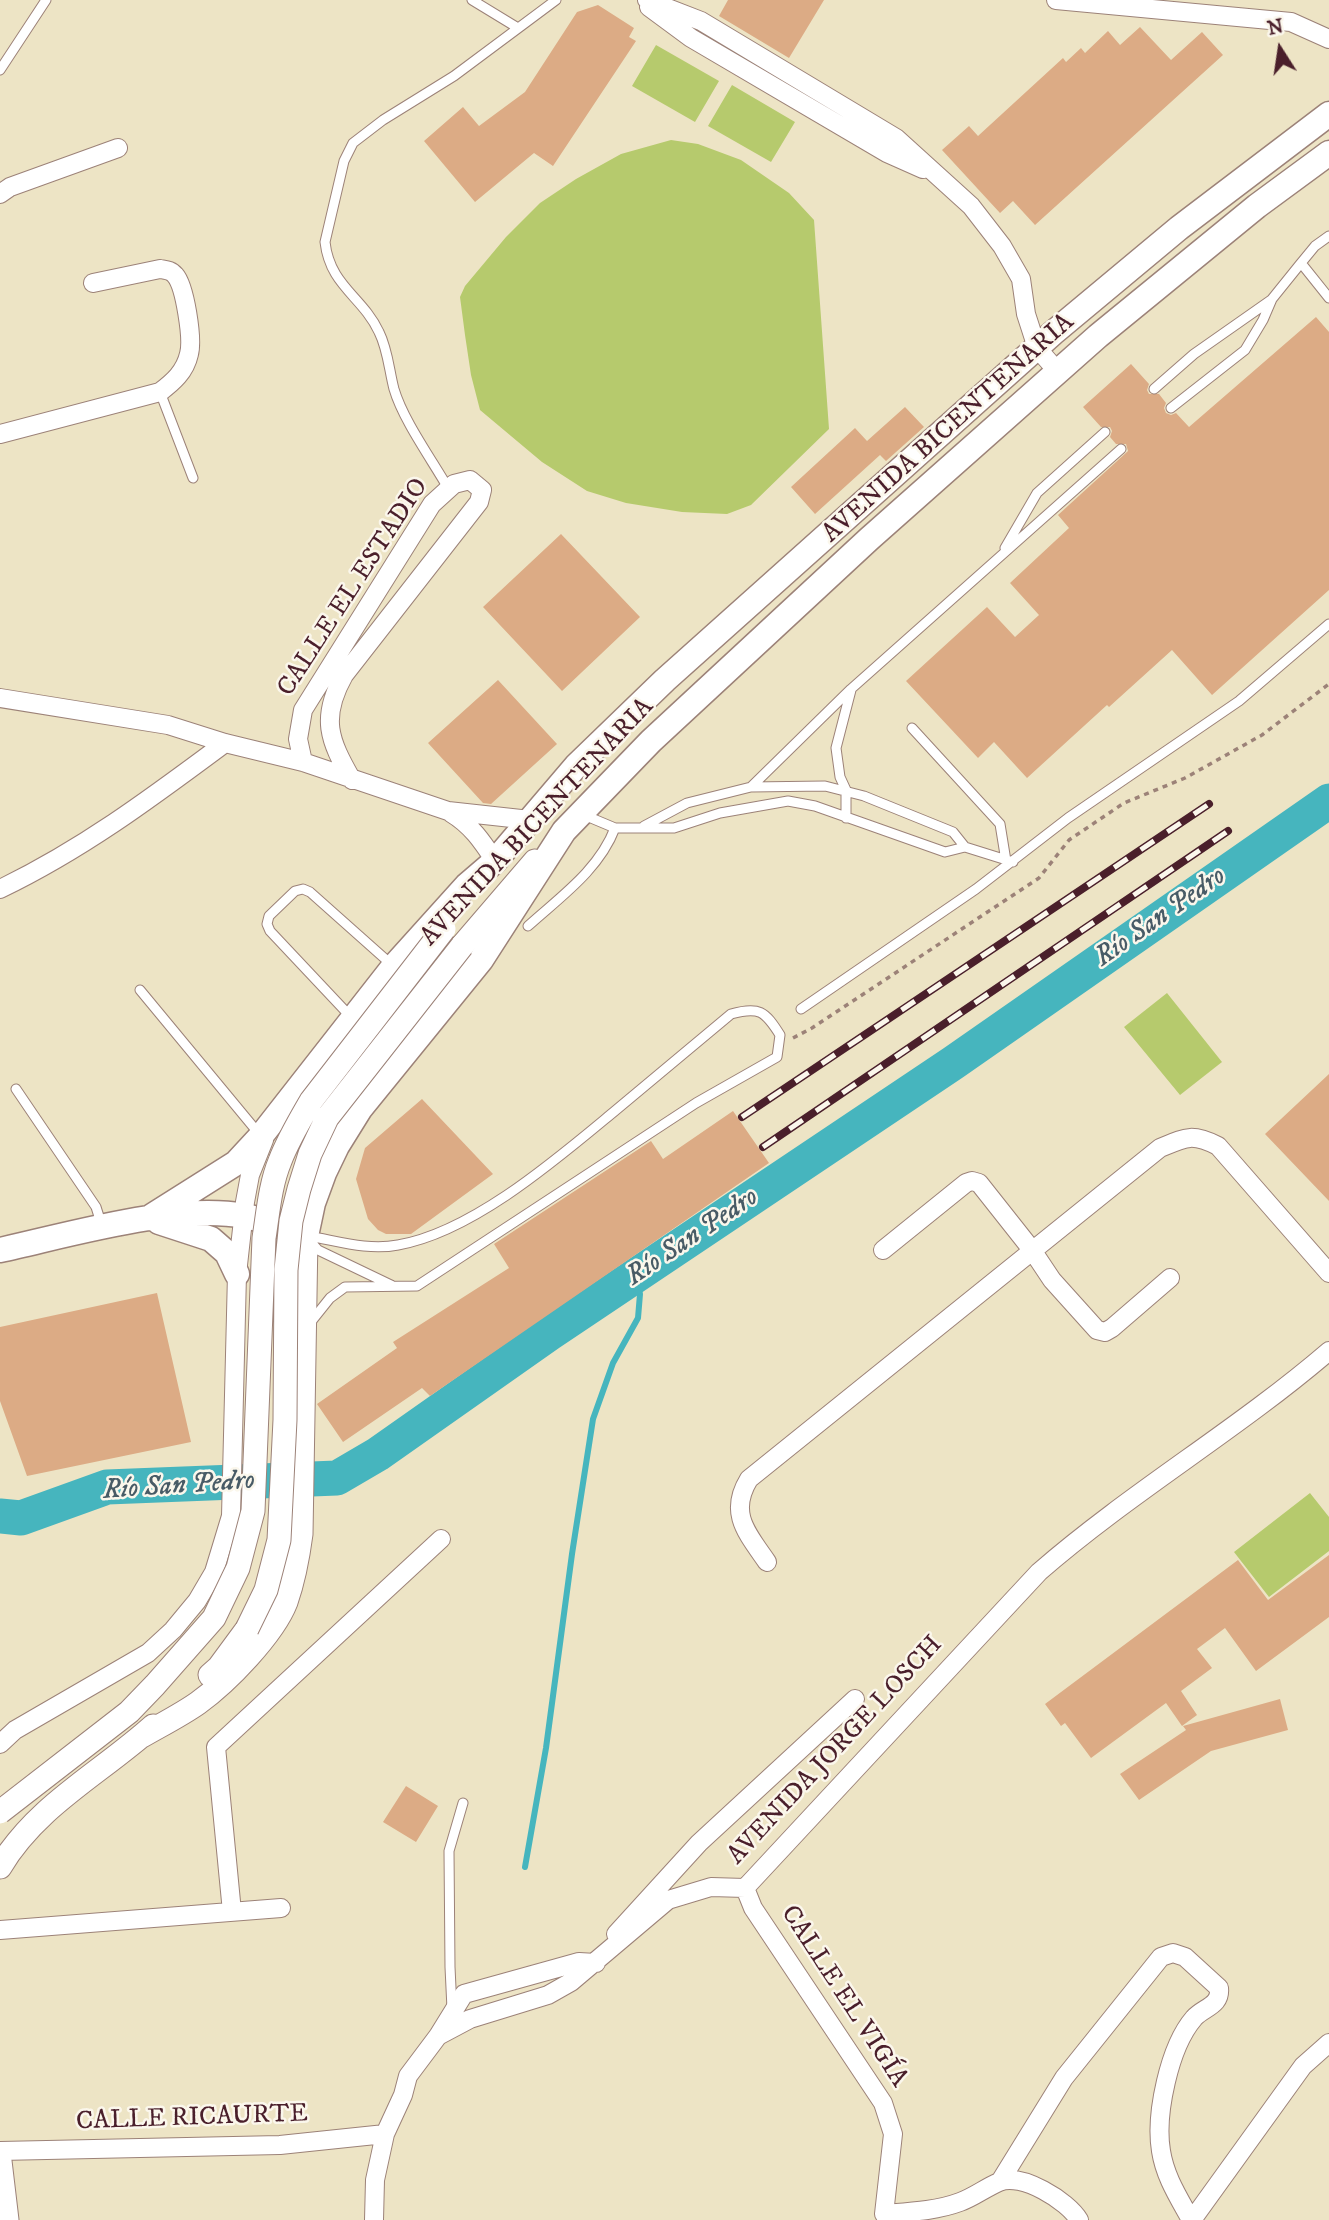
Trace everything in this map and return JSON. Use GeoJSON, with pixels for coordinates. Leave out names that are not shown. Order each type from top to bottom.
{"type":"FeatureCollection","features":[{"type":"Feature","properties":{"kind":"main road","name":"AVENIDA BICENTENARIA"},"geometry":{"type":"LineString","coordinates":[[492,864],[576,765],[665,680],[1037,348],[1179,228],[1329,114]]}},
{"type":"Feature","properties":{"kind":"main road","name":"AVENIDA BICENTENARIA"},"geometry":{"type":"LineString","coordinates":[[572,822],[651,741],[819,585],[1058,372],[1247,215],[1329,153]]}},
{"type":"Feature","properties":{"kind":"main road"},"geometry":{"type":"LineString","coordinates":[[0,1250],[148,1218],[191,1214],[243,1216],[278,1224],[306,1236],[313,1203],[324,1173],[360,1109],[481,960],[572,822]]}},
{"type":"Feature","properties":{"kind":"main road"},"geometry":{"type":"LineString","coordinates":[[148,1218],[236,1163],[267,1128],[394,966],[467,885],[492,864]]}},
{"type":"Feature","properties":{"kind":"main road"},"geometry":{"type":"LineString","coordinates":[[148,1218],[211,1239],[227,1253],[237,1274]]}},
{"type":"Feature","properties":{"kind":"street"},"geometry":{"type":"LineString","coordinates":[[639,0],[691,38],[725,57],[896,138],[971,206],[1002,246],[1021,279],[1026,314],[1037,348],[1058,372]]}},
{"type":"Feature","properties":{"kind":"street"},"geometry":{"type":"LineString","coordinates":[[647,0],[701,21],[734,40],[833,110]]}},
{"type":"Feature","properties":{"kind":"street"},"geometry":{"type":"LineString","coordinates":[[1056,0],[1291,22],[1329,39]]}},
{"type":"Feature","properties":{"kind":"street"},"geometry":{"type":"LineString","coordinates":[[725,57],[734,40]]}},
{"type":"Feature","properties":{"kind":"street"},"geometry":{"type":"LineString","coordinates":[[0,194],[10,187],[118,148]]}},
{"type":"Feature","properties":{"kind":"street"},"geometry":{"type":"LineString","coordinates":[[0,435],[160,392],[179,378],[189,355],[190,323],[176,275],[160,269],[93,283]]}},
{"type":"Feature","properties":{"kind":"street","name":"CALLE EL ESTADIO"},"geometry":{"type":"LineString","coordinates":[[303,762],[298,738],[303,710],[432,504],[448,488],[463,480],[470,480],[482,490],[482,495],[344,675],[334,693],[330,705],[330,723],[336,752],[352,780]]}},
{"type":"Feature","properties":{"kind":"street"},"geometry":{"type":"LineString","coordinates":[[0,698],[168,725],[225,743],[303,762],[448,811],[530,820]]}},
{"type":"Feature","properties":{"kind":"street"},"geometry":{"type":"LineString","coordinates":[[0,889],[50,865],[131,813],[225,743]]}},
{"type":"Feature","properties":{"kind":"street"},"geometry":{"type":"LineString","coordinates":[[448,811],[465,821],[477,834],[492,864]]}},
{"type":"Feature","properties":{"kind":"street","name":"AVENIDA BICENTENARIA"},"geometry":{"type":"LineString","coordinates":[[142,1736],[219,1667],[247,1629],[265,1590],[279,1540],[285,1420],[286,1270],[291,1221],[310,1154],[327,1118],[462,946],[572,822]]}},
{"type":"Feature","properties":{"kind":"street","name":"AVENIDA BICENTENARIA"},"geometry":{"type":"LineString","coordinates":[[0,1812],[129,1712],[214,1618],[238,1568],[253,1511],[264,1238],[269,1201],[279,1163],[293,1131],[311,1101],[492,864]]}},
{"type":"Feature","properties":{"kind":"street"},"geometry":{"type":"LineString","coordinates":[[0,1744],[15,1730],[148,1653],[173,1630],[197,1601],[214,1572],[231,1516],[237,1274],[243,1216],[250,1175],[267,1128]]}},
{"type":"Feature","properties":{"kind":"street"},"geometry":{"type":"LineString","coordinates":[[766,1562],[744,1528],[739,1508],[741,1492],[749,1479],[1160,1148],[1199,1136],[1218,1146],[1329,1273]]}},
{"type":"Feature","properties":{"kind":"street"},"geometry":{"type":"LineString","coordinates":[[883,1250],[972,1181],[979,1183],[1052,1280],[1097,1330],[1105,1332],[1170,1278]]}},
{"type":"Feature","properties":{"kind":"street"},"geometry":{"type":"LineString","coordinates":[[0,1867],[15,1842],[46,1810],[142,1736],[198,1703],[236,1670],[265,1635],[285,1604],[297,1567],[301,1534],[306,1236]]}},
{"type":"Feature","properties":{"kind":"street","name":"AVENIDA JORGE LOSCH"},"geometry":{"type":"LineString","coordinates":[[438,2036],[470,2019],[548,1995],[600,1959],[668,1900],[711,1887],[746,1888],[1039,1572],[1079,1537],[1329,1351]]}},
{"type":"Feature","properties":{"kind":"street"},"geometry":{"type":"LineString","coordinates":[[232,1912],[216,1747],[442,1539]]}},
{"type":"Feature","properties":{"kind":"street"},"geometry":{"type":"LineString","coordinates":[[374,2220],[376,2180],[385,2134],[403,2095],[408,2076],[438,2036],[464,1994],[579,1962],[600,1959],[609,1941],[699,1843],[855,1699]]}},
{"type":"Feature","properties":{"kind":"street","name":"CALLE EL VIGÍA"},"geometry":{"type":"LineString","coordinates":[[746,1888],[753,1908],[883,2103],[893,2134],[884,2217],[960,2203],[1001,2180]]}},
{"type":"Feature","properties":{"kind":"street"},"geometry":{"type":"LineString","coordinates":[[0,1930],[282,1908]]}},
{"type":"Feature","properties":{"kind":"street"},"geometry":{"type":"LineString","coordinates":[[1079,2220],[1058,2197],[1025,2183],[1001,2180],[1063,2078],[1161,1957],[1173,1953],[1185,1957],[1219,1988],[1220,1995],[1216,2002],[1194,2017],[1181,2039],[1169,2070],[1159,2124],[1161,2152],[1167,2176],[1192,2220],[1303,2066],[1329,2043]]}},
{"type":"Feature","properties":{"kind":"street","name":"CALLE RICAURTE"},"geometry":{"type":"LineString","coordinates":[[0,2151],[280,2145],[385,2134]]}},
{"type":"Feature","properties":{"kind":"street"},"geometry":{"type":"LineString","coordinates":[[0,2161],[7,2220]]}},
{"type":"Feature","properties":{"kind":"lane"},"geometry":{"type":"LineString","coordinates":[[0,70],[46,0]]}},
{"type":"Feature","properties":{"kind":"lane"},"geometry":{"type":"LineString","coordinates":[[472,0],[518,28]]}},
{"type":"Feature","properties":{"kind":"lane"},"geometry":{"type":"LineString","coordinates":[[448,488],[403,411],[394,390],[379,332],[367,311],[334,274],[325,242],[344,160],[354,143],[383,120],[454,76],[556,0]]}},
{"type":"Feature","properties":{"kind":"lane"},"geometry":{"type":"LineString","coordinates":[[1171,408],[1245,350],[1272,299],[1315,246],[1329,236]]}},
{"type":"Feature","properties":{"kind":"lane"},"geometry":{"type":"LineString","coordinates":[[1301,263],[1329,298]]}},
{"type":"Feature","properties":{"kind":"lane"},"geometry":{"type":"LineString","coordinates":[[1154,389],[1194,354],[1272,299]]}},
{"type":"Feature","properties":{"kind":"lane"},"geometry":{"type":"LineString","coordinates":[[160,392],[193,478]]}},
{"type":"Feature","properties":{"kind":"lane"},"geometry":{"type":"LineString","coordinates":[[1001,555],[1037,493],[1105,432]]}},
{"type":"Feature","properties":{"kind":"lane"},"geometry":{"type":"LineString","coordinates":[[751,787],[851,689],[1121,449]]}},
{"type":"Feature","properties":{"kind":"lane"},"geometry":{"type":"LineString","coordinates":[[801,1009],[1068,818],[1239,701],[1329,624]]}},
{"type":"Feature","properties":{"kind":"lane"},"geometry":{"type":"LineString","coordinates":[[846,818],[846,790],[840,777],[836,748],[851,689]]}},
{"type":"Feature","properties":{"kind":"lane"},"geometry":{"type":"LineString","coordinates":[[912,728],[1000,824],[1009,862]]}},
{"type":"Feature","properties":{"kind":"lane"},"geometry":{"type":"LineString","coordinates":[[643,826],[687,803],[751,787],[801,785],[846,790],[864,796],[953,832],[965,847],[1009,862]]}},
{"type":"Feature","properties":{"kind":"lane"},"geometry":{"type":"LineString","coordinates":[[572,822],[615,828],[674,828],[720,813],[788,801],[815,806],[945,852],[965,847]]}},
{"type":"Feature","properties":{"kind":"lane"},"geometry":{"type":"LineString","coordinates":[[528,926],[588,871],[609,845],[615,828]]}},
{"type":"Feature","properties":{"kind":"lane"},"geometry":{"type":"LineString","coordinates":[[352,1018],[270,931],[267,924],[269,916],[295,891],[303,889],[310,892],[394,966]]}},
{"type":"Feature","properties":{"kind":"lane"},"geometry":{"type":"LineString","coordinates":[[140,990],[267,1128]]}},
{"type":"Feature","properties":{"kind":"lane"},"geometry":{"type":"LineString","coordinates":[[305,1330],[330,1298],[345,1287],[417,1286],[696,1103],[778,1057],[780,1035],[768,1015],[751,1009],[731,1014],[544,1170],[472,1216],[431,1238],[396,1246],[371,1248],[306,1236]]}},
{"type":"Feature","properties":{"kind":"lane"},"geometry":{"type":"LineString","coordinates":[[16,1089],[96,1207],[102,1228]]}},
{"type":"Feature","properties":{"kind":"lane"},"geometry":{"type":"LineString","coordinates":[[306,1236],[318,1250],[396,1288]]}},
{"type":"Feature","properties":{"kind":"lane"},"geometry":{"type":"LineString","coordinates":[[453,2012],[449,1851],[463,1803]]}},
{"type":"Feature","properties":{"kind":"path"},"geometry":{"type":"LineString","coordinates":[[780,1035],[793,1038],[812,1028],[1038,878],[1069,840],[1124,803],[1185,778],[1262,735],[1329,684]]}},
{"type":"Feature","properties":{"kind":"green space"},"geometry":{"type":"Polygon","coordinates":[[[656,45],[719,81],[695,122],[632,86],[656,45]]]}},
{"type":"Feature","properties":{"kind":"green space"},"geometry":{"type":"Polygon","coordinates":[[[732,85],[795,122],[771,162],[708,126],[732,85]]]}},
{"type":"Feature","properties":{"kind":"green space"},"geometry":{"type":"Polygon","coordinates":[[[671,140],[698,144],[741,160],[789,193],[814,220],[829,429],[751,505],[727,514],[682,512],[626,503],[587,491],[542,462],[480,410],[465,335],[460,297],[465,286],[506,237],[540,203],[621,154],[671,140]]]}},
{"type":"Feature","properties":{"kind":"green space"},"geometry":{"type":"Polygon","coordinates":[[[1167,993],[1222,1062],[1180,1095],[1124,1027],[1167,993]]]}},
{"type":"Feature","properties":{"kind":"green space"},"geometry":{"type":"Polygon","coordinates":[[[1310,1493],[1329,1517],[1329,1551],[1269,1597],[1234,1552],[1310,1493]]]}},
{"type":"Feature","properties":{"kind":"building"},"geometry":{"type":"Polygon","coordinates":[[[728,0],[824,0],[789,58],[719,16],[728,0]]]}},
{"type":"Feature","properties":{"kind":"building"},"geometry":{"type":"Polygon","coordinates":[[[598,5],[634,28],[629,37],[636,41],[553,166],[534,153],[475,202],[424,141],[463,107],[479,126],[525,92],[577,12],[598,5]]]}},
{"type":"Feature","properties":{"kind":"building"},"geometry":{"type":"Polygon","coordinates":[[[1140,27],[1171,60],[1202,32],[1223,55],[1035,225],[1013,201],[1000,213],[942,150],[969,126],[978,136],[1063,58],[1066,62],[1081,48],[1085,53],[1108,31],[1120,45],[1140,27]]]}},
{"type":"Feature","properties":{"kind":"building"},"geometry":{"type":"Polygon","coordinates":[[[1316,317],[1329,332],[1329,590],[1212,695],[1172,650],[1027,778],[994,742],[978,758],[906,681],[987,607],[1015,637],[1039,615],[1010,583],[1069,528],[1058,515],[1128,451],[1126,444],[1116,444],[1110,437],[1110,427],[1101,427],[1083,407],[1131,364],[1149,384],[1149,394],[1159,394],[1166,403],[1166,413],[1176,413],[1189,427],[1316,317]]]}},
{"type":"Feature","properties":{"kind":"building"},"geometry":{"type":"Polygon","coordinates":[[[905,407],[924,427],[886,461],[880,455],[815,514],[791,487],[855,428],[867,441],[905,407]]]}},
{"type":"Feature","properties":{"kind":"building"},"geometry":{"type":"Polygon","coordinates":[[[561,534],[640,617],[562,691],[483,607],[561,534]]]}},
{"type":"Feature","properties":{"kind":"building"},"geometry":{"type":"Polygon","coordinates":[[[498,680],[557,744],[491,804],[483,803],[428,743],[498,680]]]}},
{"type":"Feature","properties":{"kind":"building"},"geometry":{"type":"Polygon","coordinates":[[[1329,1074],[1329,1201],[1265,1134],[1329,1074]]]}},
{"type":"Feature","properties":{"kind":"building"},"geometry":{"type":"Polygon","coordinates":[[[422,1099],[493,1174],[411,1234],[386,1234],[368,1219],[356,1179],[365,1148],[422,1099]]]}},
{"type":"Feature","properties":{"kind":"building"},"geometry":{"type":"Polygon","coordinates":[[[733,1111],[769,1163],[430,1396],[422,1388],[343,1442],[317,1404],[397,1348],[393,1342],[509,1268],[494,1244],[651,1141],[663,1159],[733,1111]]]}},
{"type":"Feature","properties":{"kind":"building"},"geometry":{"type":"Polygon","coordinates":[[[157,1293],[191,1442],[27,1476],[0,1401],[0,1327],[157,1293]]]}},
{"type":"Feature","properties":{"kind":"building"},"geometry":{"type":"Polygon","coordinates":[[[1329,1555],[1329,1617],[1256,1671],[1225,1628],[1197,1649],[1212,1668],[1181,1691],[1197,1715],[1182,1726],[1166,1703],[1091,1758],[1065,1723],[1061,1726],[1045,1704],[1238,1560],[1268,1600],[1329,1555]]]}},
{"type":"Feature","properties":{"kind":"building"},"geometry":{"type":"Polygon","coordinates":[[[1280,1699],[1288,1730],[1211,1751],[1139,1800],[1120,1774],[1186,1730],[1183,1726],[1280,1699]]]}},
{"type":"Feature","properties":{"kind":"building"},"geometry":{"type":"Polygon","coordinates":[[[406,1786],[438,1806],[416,1842],[383,1822],[406,1786]]]}},
{"type":"Feature","properties":{"kind":"waterway","name":"Río San Pedro"},"geometry":{"type":"LineString","coordinates":[[0,1516],[21,1518],[107,1487],[337,1478],[378,1454],[550,1333],[953,1063],[1329,801]]}},
{"type":"Feature","properties":{"kind":"waterway"},"geometry":{"type":"LineString","coordinates":[[525,1867],[546,1748],[593,1419],[613,1363],[638,1318],[640,1294],[636,1275]]}},
{"type":"Feature","properties":{"kind":"railway"},"geometry":{"type":"LineString","coordinates":[[742,1117],[1209,804]]}},
{"type":"Feature","properties":{"kind":"railway"},"geometry":{"type":"LineString","coordinates":[[763,1147],[1228,831]]}}]}
